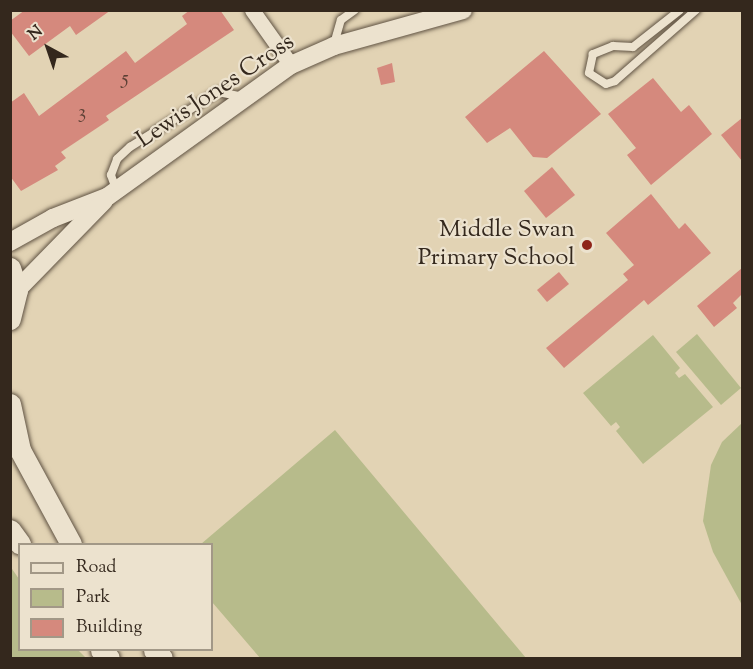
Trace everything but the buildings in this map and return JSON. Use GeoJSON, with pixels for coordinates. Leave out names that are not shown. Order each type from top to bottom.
{"type":"FeatureCollection","features":[{"type":"Feature","properties":{"kind":"main road"},"geometry":{"type":"LineString","coordinates":[[10,268],[17,290],[10,320]]}},
{"type":"Feature","properties":{"kind":"main road"},"geometry":{"type":"LineString","coordinates":[[10,404],[20,450],[70,543]]}},
{"type":"Feature","properties":{"kind":"main road"},"geometry":{"type":"LineString","coordinates":[[10,530],[19,543]]}},
{"type":"Feature","properties":{"kind":"street"},"geometry":{"type":"LineString","coordinates":[[252,10],[291,65]]}},
{"type":"Feature","properties":{"kind":"street","name":"Lewis Jones Cross"},"geometry":{"type":"LineString","coordinates":[[17,290],[112,194],[291,65],[334,46],[463,10]]}},
{"type":"Feature","properties":{"kind":"street","name":"Lewis Jones Cross"},"geometry":{"type":"LineString","coordinates":[[10,242],[53,218],[112,194]]}},
{"type":"Feature","properties":{"kind":"lane"},"geometry":{"type":"LineString","coordinates":[[334,46],[341,20],[355,10]]}},
{"type":"Feature","properties":{"kind":"lane"},"geometry":{"type":"LineString","coordinates":[[680,10],[633,47],[613,46],[593,54],[589,73],[606,84],[615,81],[696,10]]}},
{"type":"Feature","properties":{"kind":"lane"},"geometry":{"type":"LineString","coordinates":[[112,194],[111,175],[117,159],[130,147],[218,92],[244,98]]}},
{"type":"Feature","properties":{"kind":"green space"},"geometry":{"type":"Polygon","coordinates":[[[697,334],[741,388],[721,405],[676,352],[697,334]]]}},
{"type":"Feature","properties":{"kind":"green space"},"geometry":{"type":"Polygon","coordinates":[[[653,335],[680,368],[675,373],[679,378],[685,374],[713,407],[643,464],[616,431],[620,427],[616,422],[611,426],[583,393],[653,335]]]}},
{"type":"Feature","properties":{"kind":"green space"},"geometry":{"type":"Polygon","coordinates":[[[742,423],[742,605],[713,552],[703,521],[711,465],[722,442],[742,423]]]}},
{"type":"Feature","properties":{"kind":"green space"},"geometry":{"type":"Polygon","coordinates":[[[335,430],[526,658],[260,658],[213,603],[213,543],[202,543],[335,430]]]}},
{"type":"Feature","properties":{"kind":"green space"},"geometry":{"type":"Polygon","coordinates":[[[10,566],[18,578],[18,651],[79,651],[86,658],[11,658],[10,566]]]}},
{"type":"Feature","properties":{"kind":"place","name":"Middle Swan Primary School"},"geometry":{"type":"Point","coordinates":[587,245]}}]}
